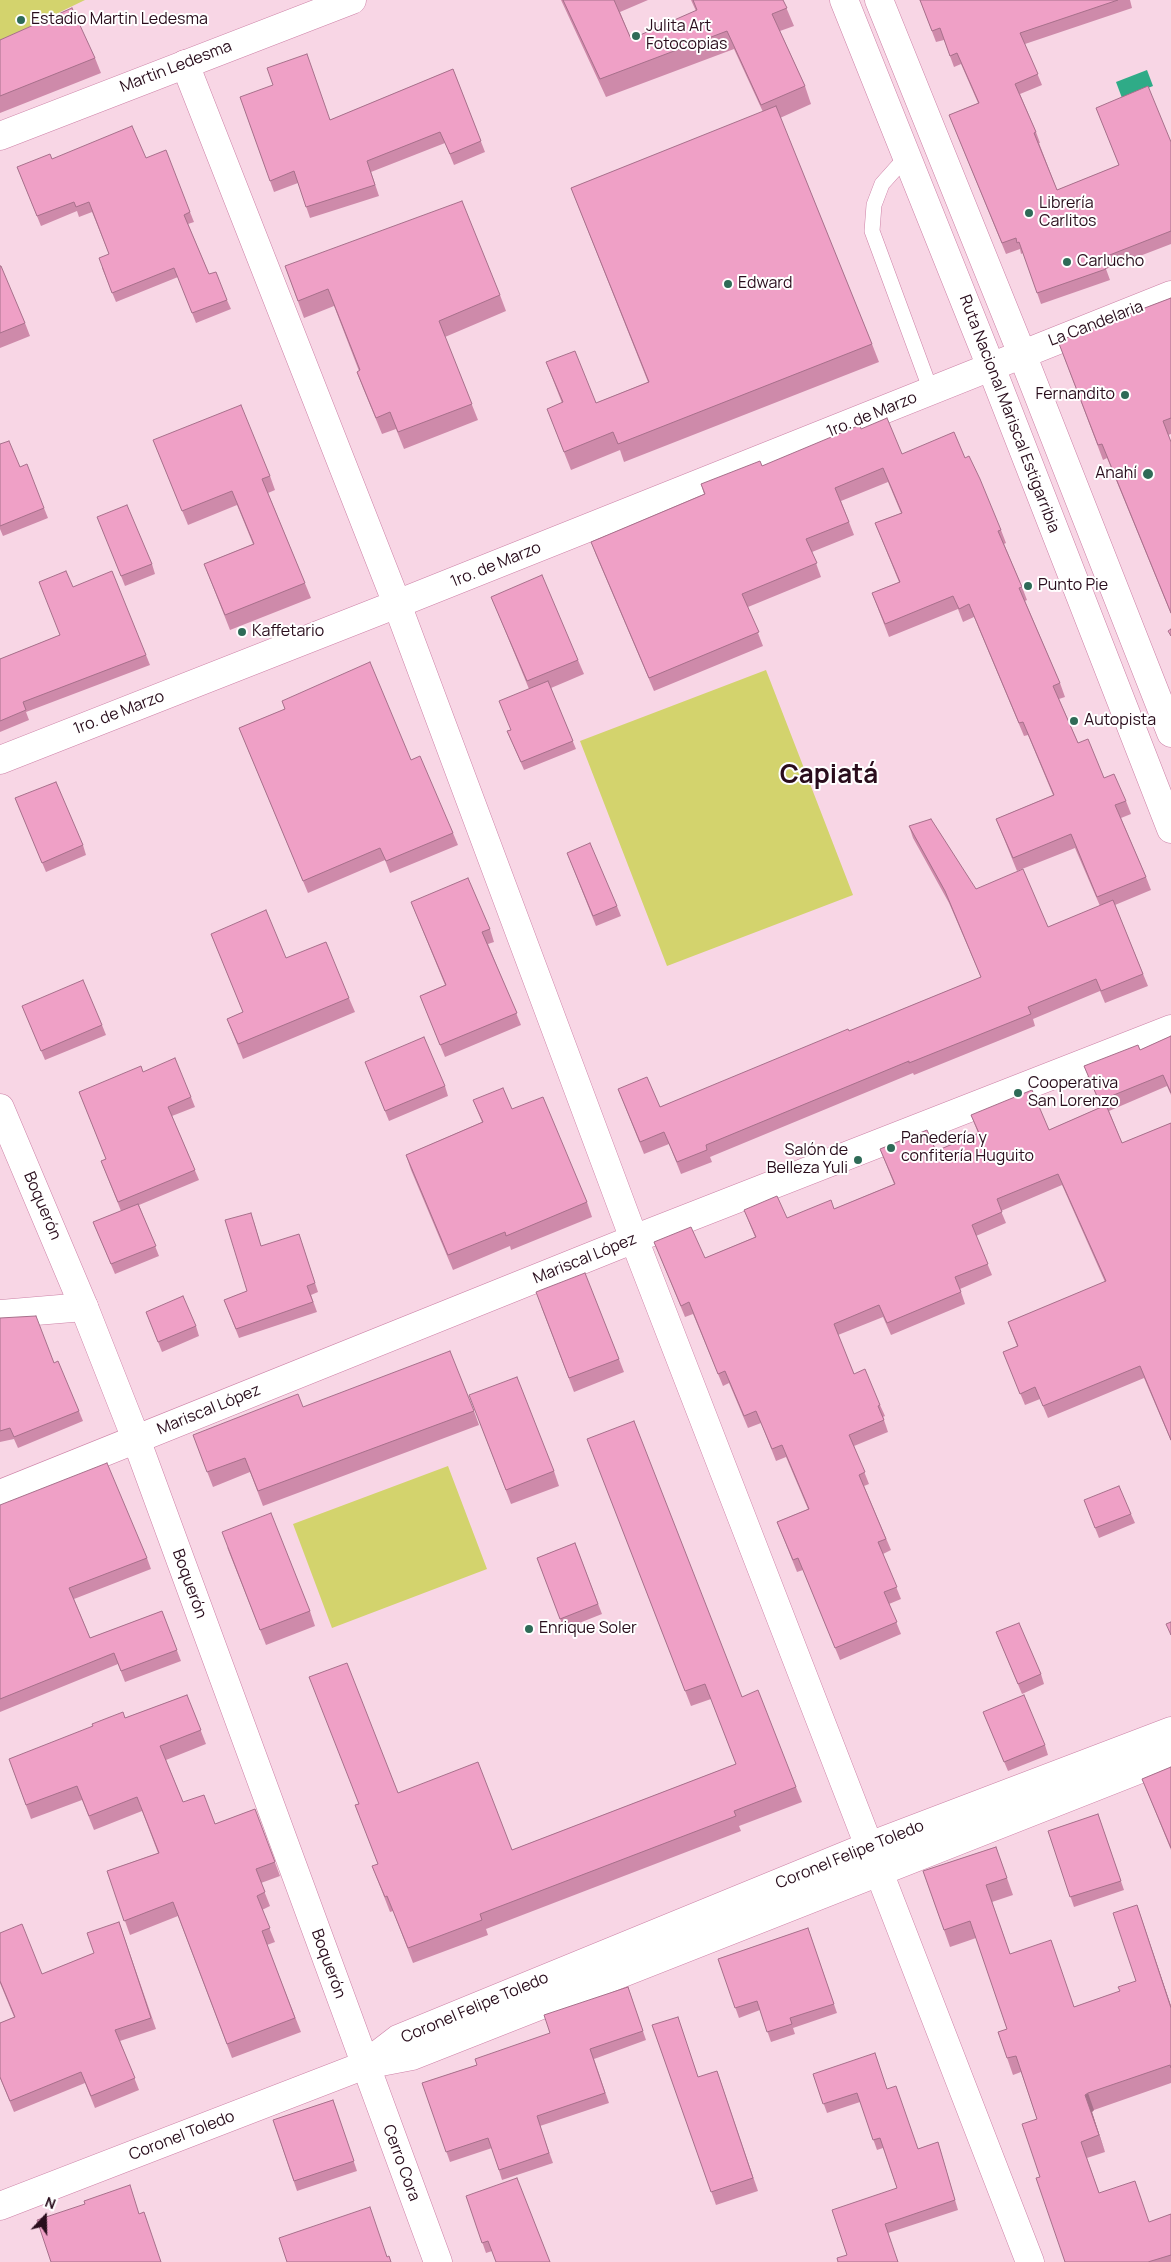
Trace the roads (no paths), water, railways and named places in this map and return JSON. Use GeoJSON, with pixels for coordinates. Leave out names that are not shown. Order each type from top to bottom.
{"type":"FeatureCollection","features":[{"type":"Feature","properties":{"kind":"main road","name":"Martin Ledesma"},"geometry":{"type":"LineString","coordinates":[[0,136],[352,0]]}},
{"type":"Feature","properties":{"kind":"main road","name":"Ruta Nacional Mariscal Estigarribia"},"geometry":{"type":"LineString","coordinates":[[844,0],[991,367],[1171,829]]}},
{"type":"Feature","properties":{"kind":"main road","name":"Ruta Nacional Mariscal Estigarribia"},"geometry":{"type":"LineString","coordinates":[[879,0],[1022,354],[1171,733]]}},
{"type":"Feature","properties":{"kind":"main road"},"geometry":{"type":"LineString","coordinates":[[185,64],[397,604],[634,1239],[1030,2262]]}},
{"type":"Feature","properties":{"kind":"main road","name":"La Candelaria"},"geometry":{"type":"LineString","coordinates":[[991,367],[1171,295]]}},
{"type":"Feature","properties":{"kind":"main road","name":"1ro. de Marzo"},"geometry":{"type":"LineString","coordinates":[[0,760],[991,367]]}},
{"type":"Feature","properties":{"kind":"main road","name":"Mariscal López"},"geometry":{"type":"LineString","coordinates":[[0,1494],[634,1239],[1171,1028]]}},
{"type":"Feature","properties":{"kind":"main road","name":"Boquerón"},"geometry":{"type":"LineString","coordinates":[[0,1108],[84,1307],[136,1440],[365,2065]]}},
{"type":"Feature","properties":{"kind":"main road"},"geometry":{"type":"LineString","coordinates":[[0,1314],[84,1307]]}},
{"type":"Feature","properties":{"kind":"main road","name":"Coronel Felipe Toledo"},"geometry":{"type":"LineString","coordinates":[[365,2065],[398,2038],[869,1846],[1171,1731]]}},
{"type":"Feature","properties":{"kind":"main road","name":"Coronel Felipe Toledo"},"geometry":{"type":"LineString","coordinates":[[365,2065],[412,2056],[1171,1757]]}},
{"type":"Feature","properties":{"kind":"main road","name":"Coronel Toledo"},"geometry":{"type":"LineString","coordinates":[[0,2206],[365,2065]]}},
{"type":"Feature","properties":{"kind":"main road","name":"Cerro Cora"},"geometry":{"type":"LineString","coordinates":[[365,2065],[438,2262]]}},
{"type":"Feature","properties":{"kind":"lane"},"geometry":{"type":"LineString","coordinates":[[906,156],[882,184],[874,205],[872,231],[931,391]]}},
{"type":"Feature","properties":{"kind":"place","name":"Estadio Martin Ledesma"},"geometry":{"type":"Point","coordinates":[21,20]}},
{"type":"Feature","properties":{"kind":"place","name":"Julita Art Fotocopias"},"geometry":{"type":"Point","coordinates":[636,36]}},
{"type":"Feature","properties":{"kind":"place","name":"Librería Carlitos"},"geometry":{"type":"Point","coordinates":[1029,213]}},
{"type":"Feature","properties":{"kind":"place","name":"Carlucho"},"geometry":{"type":"Point","coordinates":[1067,262]}},
{"type":"Feature","properties":{"kind":"place","name":"Edward"},"geometry":{"type":"Point","coordinates":[728,284]}},
{"type":"Feature","properties":{"kind":"place","name":"Fernandito"},"geometry":{"type":"Point","coordinates":[1125,395]}},
{"type":"Feature","properties":{"kind":"place","name":"Anahí"},"geometry":{"type":"Point","coordinates":[1148,474]}},
{"type":"Feature","properties":{"kind":"place","name":"Punto Pie"},"geometry":{"type":"Point","coordinates":[1028,586]}},
{"type":"Feature","properties":{"kind":"place","name":"Kaffetario"},"geometry":{"type":"Point","coordinates":[242,632]}},
{"type":"Feature","properties":{"kind":"place","name":"Autopista"},"geometry":{"type":"Point","coordinates":[1074,721]}},
{"type":"Feature","properties":{"kind":"place","name":"Cooperativa San Lorenzo"},"geometry":{"type":"Point","coordinates":[1018,1093]}},
{"type":"Feature","properties":{"kind":"place","name":"Panedería y confitería Huguito"},"geometry":{"type":"Point","coordinates":[891,1148]}},
{"type":"Feature","properties":{"kind":"place","name":"Salón de Belleza Yuli"},"geometry":{"type":"Point","coordinates":[858,1160]}},
{"type":"Feature","properties":{"kind":"place","name":"Enrique Soler"},"geometry":{"type":"Point","coordinates":[529,1629]}},
{"type":"Feature","properties":{"kind":"district","name":"Capiatá"},"geometry":{"type":"Point","coordinates":[829,776]}}]}
